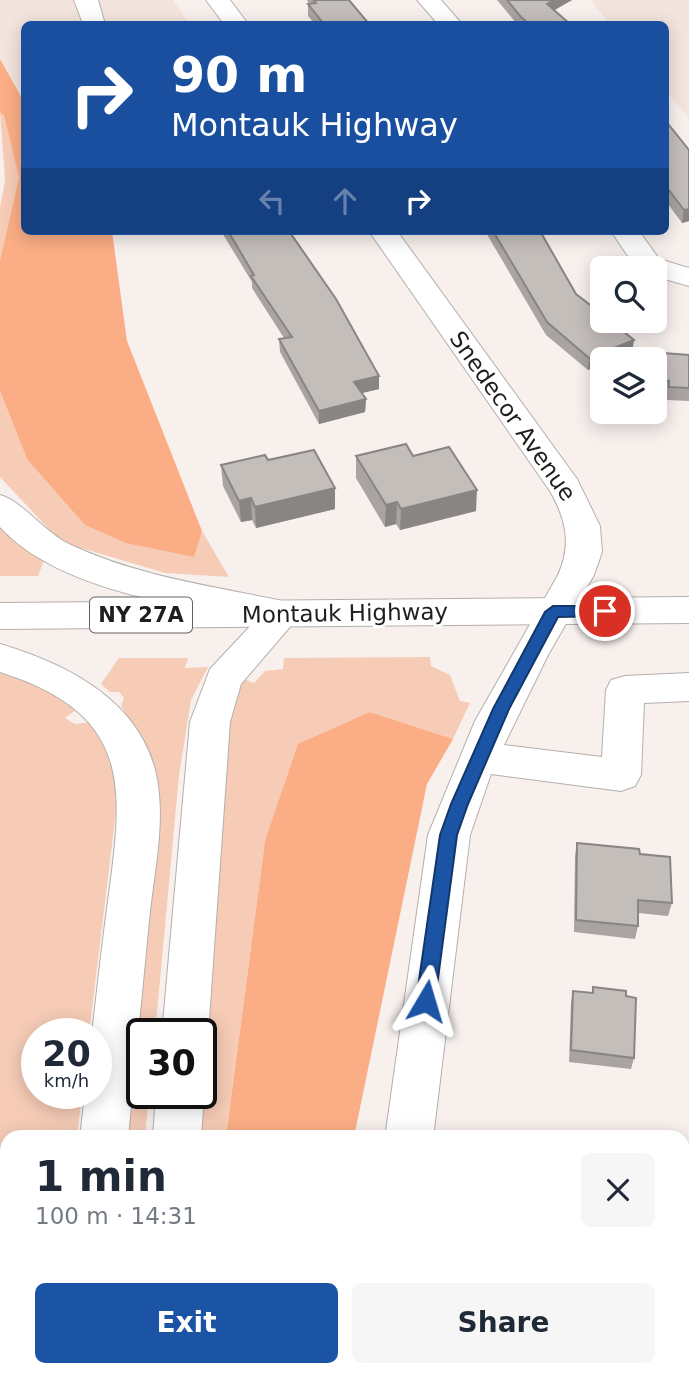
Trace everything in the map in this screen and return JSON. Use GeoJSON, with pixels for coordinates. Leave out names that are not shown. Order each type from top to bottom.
{"type":"FeatureCollection","features":[{"type":"Feature","properties":{"kind":"main road"},"geometry":{"type":"LineString","coordinates":[[86,0],[92,21]]}},
{"type":"Feature","properties":{"kind":"main road"},"geometry":{"type":"LineString","coordinates":[[218,0],[234,21]]}},
{"type":"Feature","properties":{"kind":"main road"},"geometry":{"type":"LineString","coordinates":[[429,0],[447,21]]}},
{"type":"Feature","properties":{"kind":"main road","name":"Snedecor Avenue"},"geometry":{"type":"LineString","coordinates":[[386,235],[565,487],[577,509],[584,533],[584,555],[512,685],[456,812],[442,867],[419,1130]]}},
{"type":"Feature","properties":{"kind":"main road"},"geometry":{"type":"LineString","coordinates":[[628,235],[649,265],[689,277]]}},
{"type":"Feature","properties":{"kind":"main road"},"geometry":{"type":"LineString","coordinates":[[0,506],[20,529],[71,562],[117,576],[283,614],[225,680],[210,722],[185,1018]]}},
{"type":"Feature","properties":{"kind":"main road","name":"Montauk Highway"},"geometry":{"type":"LineString","coordinates":[[0,616],[689,610]]}},
{"type":"Feature","properties":{"kind":"main road"},"geometry":{"type":"LineString","coordinates":[[0,658],[48,673],[84,697],[113,726],[133,759],[138,818],[105,1130]]}},
{"type":"Feature","properties":{"kind":"main road"},"geometry":{"type":"LineString","coordinates":[[480,757],[621,775],[625,690],[689,687]]}},
{"type":"Feature","properties":{"kind":"main road"},"geometry":{"type":"LineString","coordinates":[[178,1130],[179,1109]]}},
{"type":"Feature","properties":{"kind":"shaded area"},"geometry":{"type":"Polygon","coordinates":[[[0,0],[173,0],[187,21],[21,21],[21,105],[0,59],[0,0]]]}},
{"type":"Feature","properties":{"kind":"shaded area"},"geometry":{"type":"Polygon","coordinates":[[[590,0],[689,0],[689,118],[669,95],[669,21],[608,21],[590,0]]]}},
{"type":"Feature","properties":{"kind":"shaded area"},"geometry":{"type":"Polygon","coordinates":[[[0,59],[21,97],[21,235],[113,235],[127,341],[202,531],[194,557],[126,543],[85,525],[27,459],[0,391],[0,260],[19,177],[4,116],[0,112],[0,59]]]}},
{"type":"Feature","properties":{"kind":"shaded area"},"geometry":{"type":"Polygon","coordinates":[[[0,112],[4,116],[19,176],[0,260],[0,208],[5,180],[0,112]]]}},
{"type":"Feature","properties":{"kind":"shaded area"},"geometry":{"type":"Polygon","coordinates":[[[0,391],[27,459],[193,557],[202,531],[229,577],[165,573],[61,542],[0,477],[0,391]]]}},
{"type":"Feature","properties":{"kind":"shaded area"},"geometry":{"type":"Polygon","coordinates":[[[0,528],[44,560],[38,576],[0,576],[0,528]]]}},
{"type":"Feature","properties":{"kind":"shaded area"},"geometry":{"type":"Polygon","coordinates":[[[430,657],[431,666],[450,675],[460,701],[470,703],[453,739],[370,712],[265,841],[227,1130],[194,1130],[196,1109],[217,1109],[217,1018],[203,1018],[227,729],[243,679],[254,683],[265,671],[283,669],[284,658],[430,657]]]}},
{"type":"Feature","properties":{"kind":"shaded area"},"geometry":{"type":"Polygon","coordinates":[[[119,658],[188,658],[185,668],[208,667],[191,700],[179,775],[156,1018],[134,1018],[155,812],[150,756],[121,706],[124,698],[119,692],[110,692],[101,684],[119,658]]]}},
{"type":"Feature","properties":{"kind":"shaded area"},"geometry":{"type":"Polygon","coordinates":[[[0,670],[41,684],[77,709],[65,718],[75,724],[91,722],[114,767],[116,811],[91,1018],[21,1018],[21,1109],[80,1109],[78,1130],[0,1130],[0,670]]]}},
{"type":"Feature","properties":{"kind":"shaded area"},"geometry":{"type":"Polygon","coordinates":[[[370,712],[453,739],[427,784],[355,1130],[227,1130],[265,841],[298,744],[370,712]]]}},
{"type":"Feature","properties":{"kind":"shaded area"},"geometry":{"type":"Polygon","coordinates":[[[126,1098],[126,1109],[148,1109],[146,1130],[123,1130],[126,1098]]]}},
{"type":"Feature","properties":{"kind":"building"},"geometry":{"type":"Polygon","coordinates":[[[314,0],[349,0],[366,21],[322,21],[308,4],[316,3],[314,0]]]}},
{"type":"Feature","properties":{"kind":"building"},"geometry":{"type":"Polygon","coordinates":[[[507,0],[554,0],[547,4],[567,21],[526,21],[507,0]]]}},
{"type":"Feature","properties":{"kind":"building"},"geometry":{"type":"Polygon","coordinates":[[[669,125],[689,150],[689,209],[684,210],[669,190],[669,125]]]}},
{"type":"Feature","properties":{"kind":"building"},"geometry":{"type":"Polygon","coordinates":[[[230,235],[292,235],[336,299],[379,376],[354,382],[366,399],[319,411],[279,339],[292,337],[251,276],[254,275],[230,235]]]}},
{"type":"Feature","properties":{"kind":"building"},"geometry":{"type":"Polygon","coordinates":[[[495,235],[542,235],[576,294],[590,305],[590,333],[625,333],[634,340],[616,347],[590,347],[589,358],[547,322],[495,235]]]}},
{"type":"Feature","properties":{"kind":"building"},"geometry":{"type":"Polygon","coordinates":[[[667,353],[689,355],[689,388],[669,387],[667,353]]]}},
{"type":"Feature","properties":{"kind":"building"},"geometry":{"type":"Polygon","coordinates":[[[406,444],[413,456],[449,447],[477,490],[401,509],[397,502],[386,505],[356,456],[406,444]]]}},
{"type":"Feature","properties":{"kind":"building"},"geometry":{"type":"Polygon","coordinates":[[[314,450],[335,488],[255,507],[251,498],[239,501],[221,465],[265,455],[268,460],[314,450]]]}},
{"type":"Feature","properties":{"kind":"building"},"geometry":{"type":"Polygon","coordinates":[[[577,843],[639,849],[640,854],[670,857],[672,903],[638,900],[638,926],[576,920],[577,843]]]}},
{"type":"Feature","properties":{"kind":"building"},"geometry":{"type":"Polygon","coordinates":[[[593,987],[626,991],[626,996],[636,998],[634,1058],[571,1050],[573,991],[593,993],[593,987]]]}},
{"type":"Feature","properties":{"kind":"route"},"geometry":{"type":"LineString","coordinates":[[426,1001],[442,867],[449,835],[459,804],[512,685],[553,612],[605,611]]}}]}
